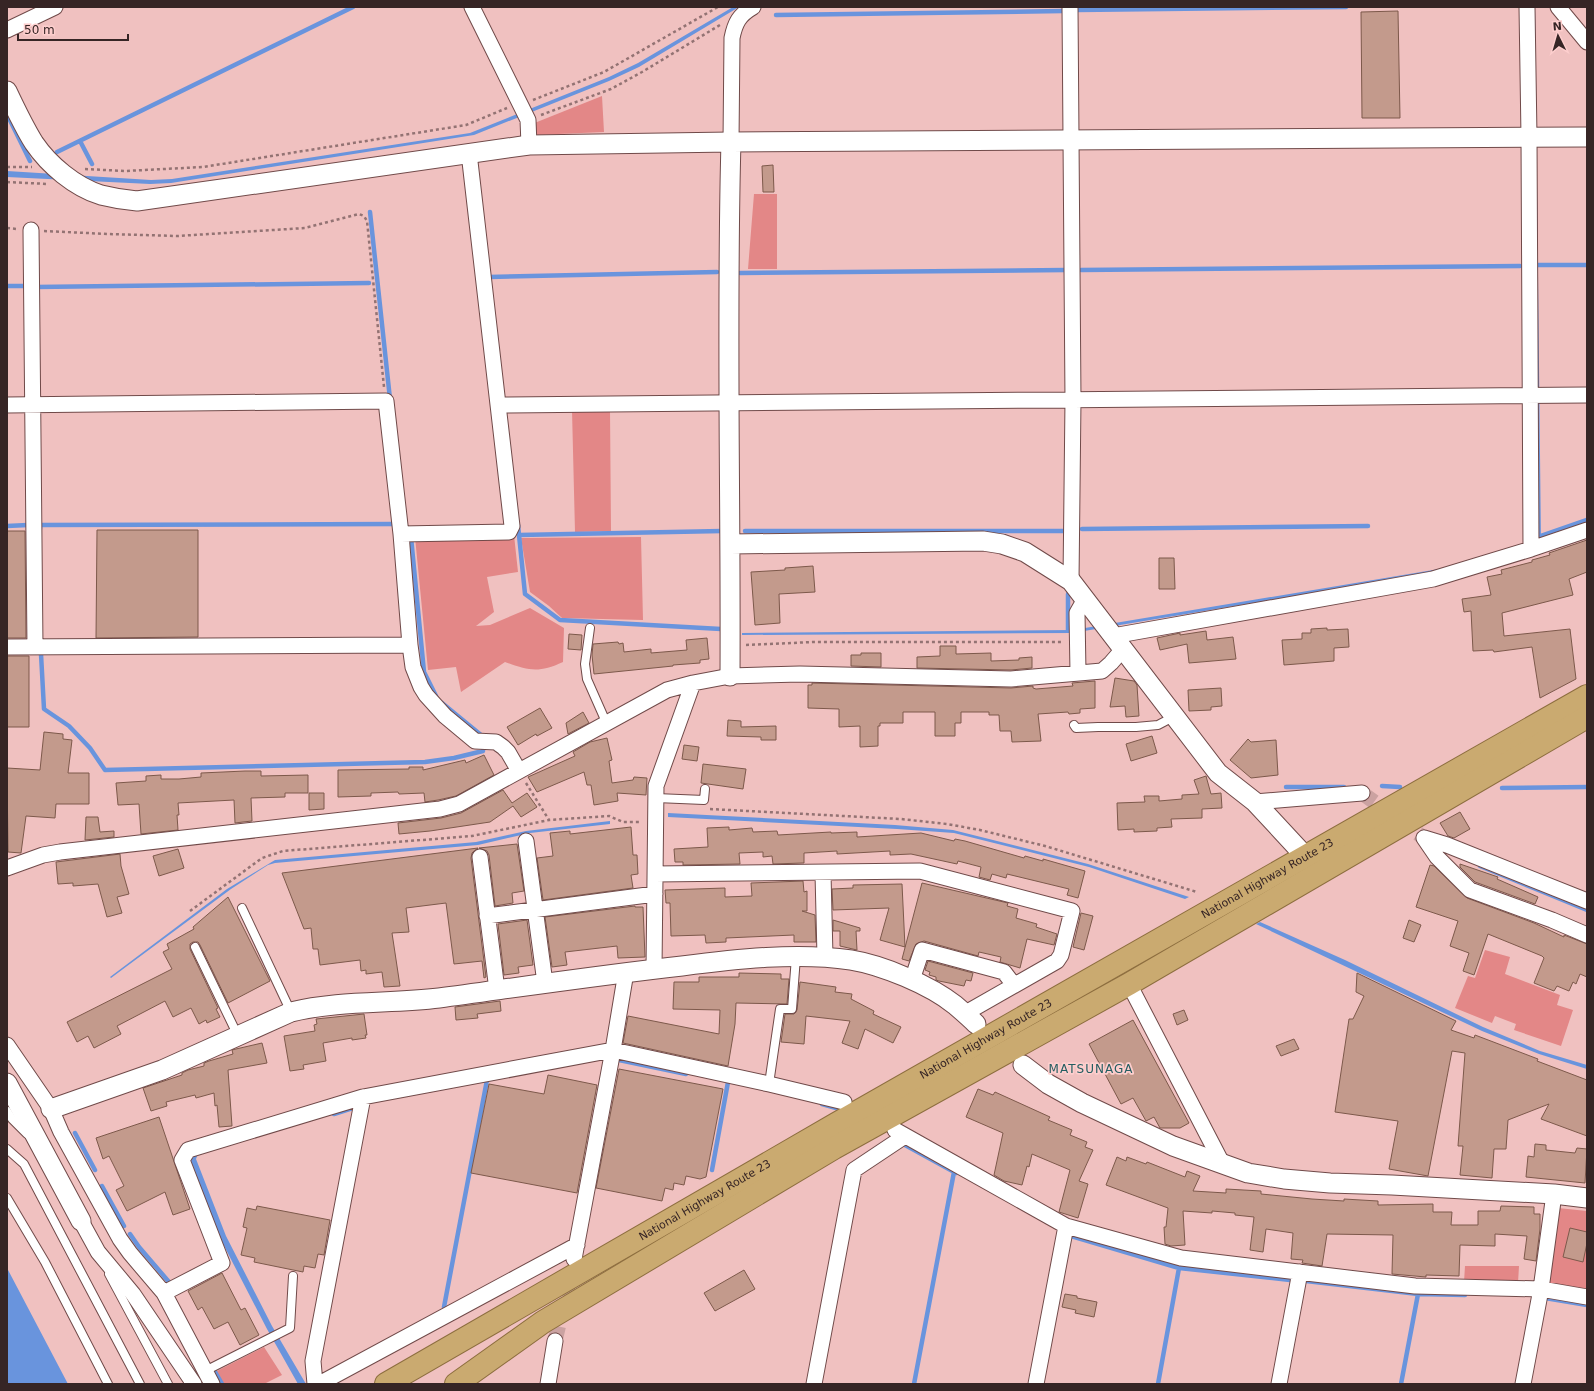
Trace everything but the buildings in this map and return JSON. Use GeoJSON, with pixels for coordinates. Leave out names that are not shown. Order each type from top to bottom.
{"type":"FeatureCollection","features":[{"type":"Feature","properties":{"kind":"highway","name":"National Highway Route 23"},"geometry":{"type":"LineString","coordinates":[[386,1384],[836,1124],[1587,696]]}},
{"type":"Feature","properties":{"kind":"highway","name":"National Highway Route 23"},"geometry":{"type":"LineString","coordinates":[[456,1384],[543,1322],[827,1152],[1129,984],[1587,717]]}},
{"type":"Feature","properties":{"kind":"street"},"geometry":{"type":"LineString","coordinates":[[7,30],[55,7]]}},
{"type":"Feature","properties":{"kind":"street"},"geometry":{"type":"LineString","coordinates":[[472,7],[524,112],[529,145]]}},
{"type":"Feature","properties":{"kind":"street"},"geometry":{"type":"LineString","coordinates":[[730,676],[731,544],[728,246],[732,38],[735,24],[739,17],[753,7]]}},
{"type":"Feature","properties":{"kind":"street"},"geometry":{"type":"LineString","coordinates":[[1070,7],[1073,400],[1071,581]]}},
{"type":"Feature","properties":{"kind":"street"},"geometry":{"type":"LineString","coordinates":[[1527,7],[1534,137],[1535,396],[1531,545]]}},
{"type":"Feature","properties":{"kind":"street"},"geometry":{"type":"LineString","coordinates":[[1558,7],[1587,42]]}},
{"type":"Feature","properties":{"kind":"street"},"geometry":{"type":"LineString","coordinates":[[7,91],[34,142],[57,175],[100,194],[119,199],[137,201],[529,145],[731,142],[1587,137]]}},
{"type":"Feature","properties":{"kind":"street"},"geometry":{"type":"LineString","coordinates":[[401,534],[509,532],[512,526],[469,153]]}},
{"type":"Feature","properties":{"kind":"street"},"geometry":{"type":"LineString","coordinates":[[31,230],[35,647]]}},
{"type":"Feature","properties":{"kind":"street"},"geometry":{"type":"LineString","coordinates":[[499,405],[1587,395]]}},
{"type":"Feature","properties":{"kind":"street"},"geometry":{"type":"LineString","coordinates":[[7,404],[386,402],[401,534],[410,645],[416,677],[426,695],[445,716],[475,741],[492,742],[503,746],[519,771]]}},
{"type":"Feature","properties":{"kind":"street"},"geometry":{"type":"LineString","coordinates":[[1112,634],[1434,579],[1531,545],[1587,530]]}},
{"type":"Feature","properties":{"kind":"street"},"geometry":{"type":"LineString","coordinates":[[731,544],[983,541],[1002,544],[1025,552],[1071,581],[1218,773],[1255,802],[1305,856]]}},
{"type":"Feature","properties":{"kind":"street"},"geometry":{"type":"LineString","coordinates":[[1078,673],[1077,613],[1085,599]]}},
{"type":"Feature","properties":{"kind":"street"},"geometry":{"type":"LineString","coordinates":[[7,868],[43,855],[60,852],[440,809],[459,804],[606,722],[667,690],[693,683],[730,676],[800,674],[1011,679],[1102,671],[1111,663],[1112,634]]}},
{"type":"Feature","properties":{"kind":"street"},"geometry":{"type":"LineString","coordinates":[[7,647],[410,645]]}},
{"type":"Feature","properties":{"kind":"street"},"geometry":{"type":"LineString","coordinates":[[654,969],[656,786],[693,683]]}},
{"type":"Feature","properties":{"kind":"street"},"geometry":{"type":"LineString","coordinates":[[1255,802],[1362,793]]}},
{"type":"Feature","properties":{"kind":"street"},"geometry":{"type":"LineString","coordinates":[[1587,901],[1447,845],[1424,838],[1437,857],[1470,890],[1552,920],[1587,935]]}},
{"type":"Feature","properties":{"kind":"street"},"geometry":{"type":"LineString","coordinates":[[526,842],[545,984]]}},
{"type":"Feature","properties":{"kind":"street"},"geometry":{"type":"LineString","coordinates":[[480,857],[497,990]]}},
{"type":"Feature","properties":{"kind":"street"},"geometry":{"type":"LineString","coordinates":[[51,1109],[162,1070],[291,1012],[313,1007],[339,1003],[436,998],[626,972],[728,960],[825,957],[853,960],[884,969],[922,984],[954,1004],[970,1019],[1014,985],[1057,961],[1061,955],[1072,911],[920,871],[655,874]]}},
{"type":"Feature","properties":{"kind":"street"},"geometry":{"type":"LineString","coordinates":[[823,873],[825,957]]}},
{"type":"Feature","properties":{"kind":"street"},"geometry":{"type":"LineString","coordinates":[[487,916],[655,894]]}},
{"type":"Feature","properties":{"kind":"street"},"geometry":{"type":"LineString","coordinates":[[912,980],[922,950],[1004,972],[1014,985]]}},
{"type":"Feature","properties":{"kind":"street"},"geometry":{"type":"LineString","coordinates":[[319,1384],[576,1252],[626,972]]}},
{"type":"Feature","properties":{"kind":"street"},"geometry":{"type":"LineString","coordinates":[[1129,984],[1223,1165]]}},
{"type":"Feature","properties":{"kind":"street"},"geometry":{"type":"LineString","coordinates":[[7,1045],[51,1109],[61,1132],[120,1239],[164,1293],[212,1384]]}},
{"type":"Feature","properties":{"kind":"street"},"geometry":{"type":"LineString","coordinates":[[164,1293],[222,1263],[182,1160],[188,1150],[362,1103],[613,1050],[844,1102]]}},
{"type":"Feature","properties":{"kind":"street"},"geometry":{"type":"LineString","coordinates":[[1023,1065],[1048,1084],[1082,1103],[1173,1146],[1248,1174],[1330,1184],[1392,1185],[1554,1194],[1587,1198]]}},
{"type":"Feature","properties":{"kind":"street"},"geometry":{"type":"LineString","coordinates":[[7,1083],[40,1147],[98,1252],[133,1294],[194,1384]]}},
{"type":"Feature","properties":{"kind":"street"},"geometry":{"type":"LineString","coordinates":[[315,1384],[313,1361],[362,1103]]}},
{"type":"Feature","properties":{"kind":"street"},"geometry":{"type":"LineString","coordinates":[[814,1384],[854,1170],[900,1133],[1066,1226],[1181,1258],[1415,1286],[1541,1289],[1587,1297]]}},
{"type":"Feature","properties":{"kind":"street"},"geometry":{"type":"LineString","coordinates":[[1523,1384],[1541,1289],[1554,1194]]}},
{"type":"Feature","properties":{"kind":"street"},"geometry":{"type":"LineString","coordinates":[[1036,1384],[1066,1226]]}},
{"type":"Feature","properties":{"kind":"street"},"geometry":{"type":"LineString","coordinates":[[1279,1384],[1300,1272]]}},
{"type":"Feature","properties":{"kind":"street"},"geometry":{"type":"LineString","coordinates":[[548,1384],[555,1341]]}},
{"type":"Feature","properties":{"kind":"lane"},"geometry":{"type":"LineString","coordinates":[[590,628],[585,664],[588,679],[606,722]]}},
{"type":"Feature","properties":{"kind":"lane"},"geometry":{"type":"LineString","coordinates":[[1074,726],[1076,728],[1158,725],[1175,716]]}},
{"type":"Feature","properties":{"kind":"lane"},"geometry":{"type":"LineString","coordinates":[[656,798],[704,800],[705,789]]}},
{"type":"Feature","properties":{"kind":"lane"},"geometry":{"type":"LineString","coordinates":[[242,908],[291,1012]]}},
{"type":"Feature","properties":{"kind":"lane"},"geometry":{"type":"LineString","coordinates":[[195,947],[238,1036]]}},
{"type":"Feature","properties":{"kind":"lane"},"geometry":{"type":"LineString","coordinates":[[769,1084],[780,1009],[792,1009],[796,957]]}},
{"type":"Feature","properties":{"kind":"lane"},"geometry":{"type":"LineString","coordinates":[[7,1111],[12,1119],[40,1147]]}},
{"type":"Feature","properties":{"kind":"lane"},"geometry":{"type":"LineString","coordinates":[[7,1149],[24,1164],[140,1384]]}},
{"type":"Feature","properties":{"kind":"lane"},"geometry":{"type":"LineString","coordinates":[[7,1198],[45,1262],[108,1384]]}},
{"type":"Feature","properties":{"kind":"lane"},"geometry":{"type":"LineString","coordinates":[[98,1252],[168,1384]]}},
{"type":"Feature","properties":{"kind":"lane"},"geometry":{"type":"LineString","coordinates":[[205,1370],[290,1328],[293,1276]]}},
{"type":"Feature","properties":{"kind":"path"},"geometry":{"type":"LineString","coordinates":[[524,112],[530,101],[604,72],[718,7]]}},
{"type":"Feature","properties":{"kind":"path"},"geometry":{"type":"LineString","coordinates":[[7,182],[57,175],[203,167],[466,125],[524,112],[611,89],[642,72],[725,21],[739,17]]}},
{"type":"Feature","properties":{"kind":"path"},"geometry":{"type":"LineString","coordinates":[[7,167],[57,175]]}},
{"type":"Feature","properties":{"kind":"path"},"geometry":{"type":"LineString","coordinates":[[7,228],[108,234],[176,236],[305,228],[359,214],[364,216],[366,221],[386,402]]}},
{"type":"Feature","properties":{"kind":"path"},"geometry":{"type":"LineString","coordinates":[[730,645],[1077,636]]}},
{"type":"Feature","properties":{"kind":"path"},"geometry":{"type":"LineString","coordinates":[[519,771],[549,820]]}},
{"type":"Feature","properties":{"kind":"path"},"geometry":{"type":"LineString","coordinates":[[703,808],[901,819],[947,824],[980,830],[1045,846],[1197,892]]}},
{"type":"Feature","properties":{"kind":"path"},"geometry":{"type":"LineString","coordinates":[[190,910],[262,858],[283,851],[472,836],[549,820],[609,816],[623,822],[655,823]]}},
{"type":"Feature","properties":{"kind":"shaded area"},"geometry":{"type":"Polygon","coordinates":[[[602,96],[604,132],[535,135],[532,124],[602,96]]]}},
{"type":"Feature","properties":{"kind":"shaded area"},"geometry":{"type":"Polygon","coordinates":[[[754,194],[777,194],[777,269],[748,269],[754,194]]]}},
{"type":"Feature","properties":{"kind":"shaded area"},"geometry":{"type":"Polygon","coordinates":[[[572,410],[610,410],[611,531],[575,532],[572,410]]]}},
{"type":"Feature","properties":{"kind":"shaded area"},"geometry":{"type":"Polygon","coordinates":[[[514,535],[518,572],[487,577],[494,612],[476,626],[490,625],[530,608],[564,628],[563,662],[555,666],[534,670],[505,662],[461,692],[456,667],[428,670],[415,537],[514,535]]]}},
{"type":"Feature","properties":{"kind":"shaded area"},"geometry":{"type":"Polygon","coordinates":[[[641,537],[643,620],[562,618],[530,592],[521,538],[641,537]]]}},
{"type":"Feature","properties":{"kind":"shaded area"},"geometry":{"type":"Polygon","coordinates":[[[1485,950],[1510,957],[1505,974],[1560,995],[1557,1005],[1573,1010],[1561,1046],[1514,1030],[1516,1024],[1495,1016],[1492,1023],[1455,1008],[1468,976],[1475,978],[1485,950]]]}},
{"type":"Feature","properties":{"kind":"shaded area"},"geometry":{"type":"Polygon","coordinates":[[[1558,1208],[1587,1211],[1587,1292],[1547,1287],[1558,1208]]]}},
{"type":"Feature","properties":{"kind":"shaded area"},"geometry":{"type":"Polygon","coordinates":[[[1465,1266],[1519,1266],[1518,1283],[1464,1282],[1465,1266]]]}},
{"type":"Feature","properties":{"kind":"shaded area"},"geometry":{"type":"Polygon","coordinates":[[[264,1347],[282,1375],[264,1384],[222,1384],[215,1372],[264,1347]]]}},
{"type":"Feature","properties":{"kind":"water"},"geometry":{"type":"Polygon","coordinates":[[[733,7],[739,7],[639,67],[609,81],[474,135],[171,183],[150,184],[7,177],[7,171],[151,180],[172,179],[470,133],[609,77],[638,63],[733,7]]]}},
{"type":"Feature","properties":{"kind":"water"},"geometry":{"type":"Polygon","coordinates":[[[1533,7],[1535,7],[1541,542],[1445,571],[1072,633],[742,635],[742,633],[1073,630],[1445,568],[1539,540],[1533,7]]]}},
{"type":"Feature","properties":{"kind":"water"},"geometry":{"type":"Polygon","coordinates":[[[668,813],[895,825],[953,830],[1088,864],[1189,897],[1185,899],[1089,867],[954,833],[668,817],[668,813]]]}},
{"type":"Feature","properties":{"kind":"water"},"geometry":{"type":"Polygon","coordinates":[[[610,821],[610,824],[530,833],[478,845],[275,863],[268,865],[231,889],[111,978],[110,977],[227,889],[275,860],[476,842],[526,831],[610,821]]]}},
{"type":"Feature","properties":{"kind":"water"},"geometry":{"type":"Polygon","coordinates":[[[1260,922],[1345,960],[1483,1027],[1540,1051],[1587,1065],[1587,1069],[1539,1054],[1482,1031],[1256,924],[1260,922]]]}},
{"type":"Feature","properties":{"kind":"water"},"geometry":{"type":"Polygon","coordinates":[[[198,1154],[196,1159],[226,1236],[272,1326],[306,1384],[298,1384],[267,1329],[220,1238],[191,1161],[193,1155],[198,1154]]]}},
{"type":"Feature","properties":{"kind":"water"},"geometry":{"type":"Polygon","coordinates":[[[7,1268],[68,1384],[7,1384],[7,1268]]]}},
{"type":"Feature","properties":{"kind":"waterway"},"geometry":{"type":"LineString","coordinates":[[57,152],[353,7]]}},
{"type":"Feature","properties":{"kind":"waterway"},"geometry":{"type":"LineString","coordinates":[[1077,10],[1346,7]]}},
{"type":"Feature","properties":{"kind":"waterway"},"geometry":{"type":"LineString","coordinates":[[776,15],[1063,11]]}},
{"type":"Feature","properties":{"kind":"waterway"},"geometry":{"type":"LineString","coordinates":[[7,114],[30,161]]}},
{"type":"Feature","properties":{"kind":"waterway"},"geometry":{"type":"LineString","coordinates":[[80,141],[92,164]]}},
{"type":"Feature","properties":{"kind":"waterway"},"geometry":{"type":"LineString","coordinates":[[370,212],[390,399]]}},
{"type":"Feature","properties":{"kind":"waterway"},"geometry":{"type":"LineString","coordinates":[[1538,265],[1587,265]]}},
{"type":"Feature","properties":{"kind":"waterway"},"geometry":{"type":"LineString","coordinates":[[1081,270],[1520,266]]}},
{"type":"Feature","properties":{"kind":"waterway"},"geometry":{"type":"LineString","coordinates":[[740,273],[1066,270]]}},
{"type":"Feature","properties":{"kind":"waterway"},"geometry":{"type":"LineString","coordinates":[[489,277],[717,272]]}},
{"type":"Feature","properties":{"kind":"waterway"},"geometry":{"type":"LineString","coordinates":[[36,287],[369,283]]}},
{"type":"Feature","properties":{"kind":"waterway"},"geometry":{"type":"LineString","coordinates":[[7,286],[26,286]]}},
{"type":"Feature","properties":{"kind":"waterway"},"geometry":{"type":"LineString","coordinates":[[1541,536],[1587,520]]}},
{"type":"Feature","properties":{"kind":"waterway"},"geometry":{"type":"LineString","coordinates":[[40,529],[40,525],[396,524]]}},
{"type":"Feature","properties":{"kind":"waterway"},"geometry":{"type":"LineString","coordinates":[[7,526],[28,525]]}},
{"type":"Feature","properties":{"kind":"waterway"},"geometry":{"type":"LineString","coordinates":[[518,525],[525,594],[560,620],[721,629]]}},
{"type":"Feature","properties":{"kind":"waterway"},"geometry":{"type":"LineString","coordinates":[[1082,529],[1368,526]]}},
{"type":"Feature","properties":{"kind":"waterway"},"geometry":{"type":"LineString","coordinates":[[519,535],[722,531]]}},
{"type":"Feature","properties":{"kind":"waterway"},"geometry":{"type":"LineString","coordinates":[[745,531],[1069,531]]}},
{"type":"Feature","properties":{"kind":"waterway"},"geometry":{"type":"LineString","coordinates":[[411,537],[424,672],[436,696]]}},
{"type":"Feature","properties":{"kind":"waterway"},"geometry":{"type":"LineString","coordinates":[[1068,594],[1068,630]]}},
{"type":"Feature","properties":{"kind":"waterway"},"geometry":{"type":"LineString","coordinates":[[41,654],[44,709],[69,726],[90,748],[105,770],[425,762],[454,758],[483,751],[483,746]]}},
{"type":"Feature","properties":{"kind":"waterway"},"geometry":{"type":"LineString","coordinates":[[442,703],[481,735]]}},
{"type":"Feature","properties":{"kind":"waterway"},"geometry":{"type":"LineString","coordinates":[[1382,786],[1400,787]]}},
{"type":"Feature","properties":{"kind":"waterway"},"geometry":{"type":"LineString","coordinates":[[1286,787],[1344,787]]}},
{"type":"Feature","properties":{"kind":"waterway"},"geometry":{"type":"LineString","coordinates":[[1502,788],[1587,787]]}},
{"type":"Feature","properties":{"kind":"waterway"},"geometry":{"type":"LineString","coordinates":[[1480,866],[1587,910]]}},
{"type":"Feature","properties":{"kind":"waterway"},"geometry":{"type":"LineString","coordinates":[[619,1060],[686,1074]]}},
{"type":"Feature","properties":{"kind":"waterway"},"geometry":{"type":"LineString","coordinates":[[444,1307],[487,1080]]}},
{"type":"Feature","properties":{"kind":"waterway"},"geometry":{"type":"LineString","coordinates":[[712,1170],[728,1082]]}},
{"type":"Feature","properties":{"kind":"waterway"},"geometry":{"type":"LineString","coordinates":[[822,1104],[836,1108]]}},
{"type":"Feature","properties":{"kind":"waterway"},"geometry":{"type":"LineString","coordinates":[[334,1114],[359,1106]]}},
{"type":"Feature","properties":{"kind":"waterway"},"geometry":{"type":"LineString","coordinates":[[75,1133],[95,1170]]}},
{"type":"Feature","properties":{"kind":"waterway"},"geometry":{"type":"LineString","coordinates":[[905,1145],[956,1173]]}},
{"type":"Feature","properties":{"kind":"waterway"},"geometry":{"type":"LineString","coordinates":[[914,1384],[954,1172]]}},
{"type":"Feature","properties":{"kind":"waterway"},"geometry":{"type":"LineString","coordinates":[[102,1186],[124,1226]]}},
{"type":"Feature","properties":{"kind":"waterway"},"geometry":{"type":"LineString","coordinates":[[130,1234],[139,1247],[169,1282]]}},
{"type":"Feature","properties":{"kind":"waterway"},"geometry":{"type":"LineString","coordinates":[[1071,1236],[1179,1268],[1290,1280]]}},
{"type":"Feature","properties":{"kind":"waterway"},"geometry":{"type":"LineString","coordinates":[[1158,1384],[1179,1268]]}},
{"type":"Feature","properties":{"kind":"waterway"},"geometry":{"type":"LineString","coordinates":[[1306,1281],[1418,1294],[1465,1295]]}},
{"type":"Feature","properties":{"kind":"waterway"},"geometry":{"type":"LineString","coordinates":[[1401,1384],[1418,1294]]}},
{"type":"Feature","properties":{"kind":"waterway"},"geometry":{"type":"LineString","coordinates":[[1545,1298],[1587,1305]]}},
{"type":"Feature","properties":{"kind":"waterway"},"geometry":{"type":"LineString","coordinates":[[215,1372],[222,1384]]}},
{"type":"Feature","properties":{"kind":"tunnel"},"geometry":{"type":"LineString","coordinates":[[1362,793],[1424,838]]}},
{"type":"Feature","properties":{"kind":"tunnel"},"geometry":{"type":"LineString","coordinates":[[555,1341],[571,1273]]}},
{"type":"Feature","properties":{"kind":"district","name":"MATSUNAGA"},"geometry":{"type":"Point","coordinates":[1091,1069]}}]}
